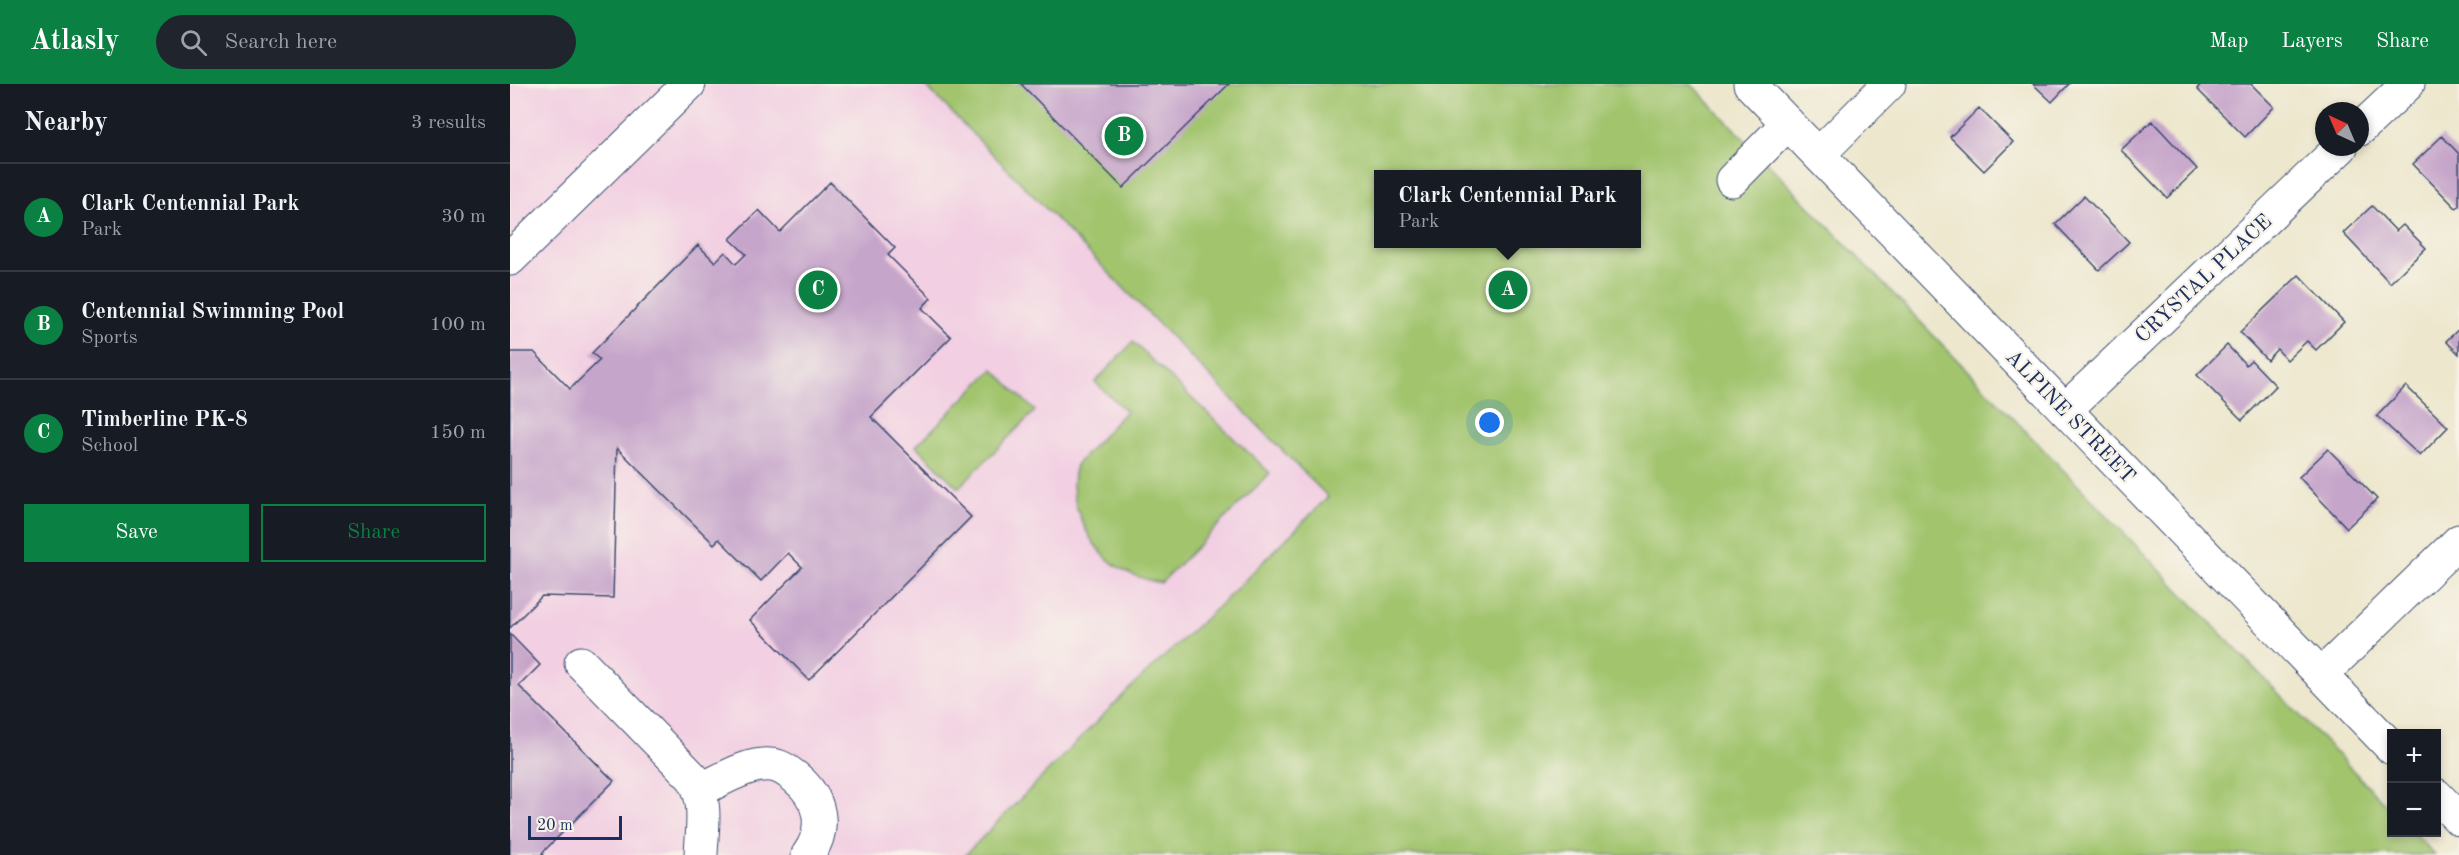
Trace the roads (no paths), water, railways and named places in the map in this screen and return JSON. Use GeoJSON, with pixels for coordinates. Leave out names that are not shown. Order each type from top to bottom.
{"type":"FeatureCollection","features":[{"type":"Feature","properties":{"kind":"street","name":"ALPINE STREET"},"geometry":{"type":"LineString","coordinates":[[1750,84],[2387,744]]}},
{"type":"Feature","properties":{"kind":"street"},"geometry":{"type":"LineString","coordinates":[[1819,154],[1889,84]]}},
{"type":"Feature","properties":{"kind":"street"},"geometry":{"type":"LineString","coordinates":[[2369,121],[2408,84]]}},
{"type":"Feature","properties":{"kind":"street"},"geometry":{"type":"LineString","coordinates":[[510,259],[679,87]]}},
{"type":"Feature","properties":{"kind":"street"},"geometry":{"type":"LineString","coordinates":[[1732,180],[1788,123]]}},
{"type":"Feature","properties":{"kind":"street","name":"CRYSTAL PLACE"},"geometry":{"type":"LineString","coordinates":[[2065,410],[2333,156]]}},
{"type":"Feature","properties":{"kind":"street"},"geometry":{"type":"LineString","coordinates":[[2321,675],[2459,541]]}},
{"type":"Feature","properties":{"kind":"street"},"geometry":{"type":"LineString","coordinates":[[581,663],[689,772],[700,790],[704,805],[701,855]]}},
{"type":"Feature","properties":{"kind":"street"},"geometry":{"type":"LineString","coordinates":[[700,790],[760,765],[773,765],[788,771],[808,788],[819,811],[819,831],[808,855]]}},
{"type":"Feature","properties":{"kind":"street"},"geometry":{"type":"LineString","coordinates":[[2441,800],[2459,819]]}},
{"type":"Feature","properties":{"kind":"place","name":"Centennial Swimming Pool"},"geometry":{"type":"Point","coordinates":[1124,136]}},
{"type":"Feature","properties":{"kind":"place","name":"Timberline PK-8"},"geometry":{"type":"Point","coordinates":[818,290]}},
{"type":"Feature","properties":{"kind":"place","name":"Clark Centennial Park"},"geometry":{"type":"Point","coordinates":[1508,290]}}]}
